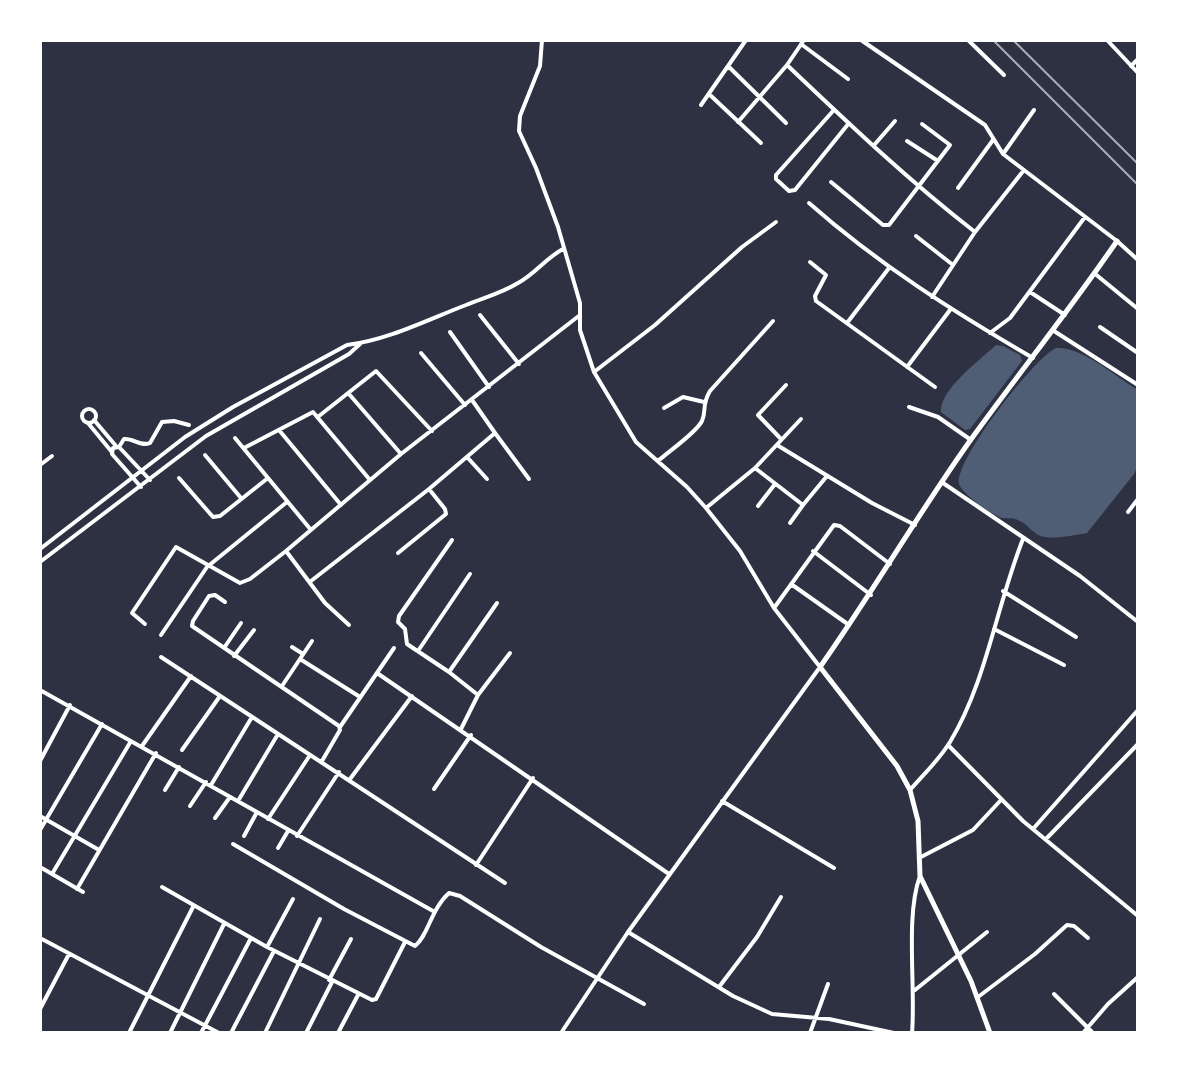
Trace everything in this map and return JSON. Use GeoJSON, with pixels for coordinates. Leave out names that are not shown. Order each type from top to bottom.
{"type":"FeatureCollection","features":[{"type":"Feature","properties":{"kind":"street"},"geometry":{"type":"LineString","coordinates":[[542,40],[540,66],[520,116],[519,131],[552,210],[580,303],[582,338],[594,372],[636,442],[706,508],[740,551],[774,608],[897,766],[910,790],[918,821],[920,876],[914,898],[912,1033]]}},
{"type":"Feature","properties":{"kind":"street"},"geometry":{"type":"LineString","coordinates":[[701,105],[746,40]]}},
{"type":"Feature","properties":{"kind":"street"},"geometry":{"type":"LineString","coordinates":[[862,40],[985,125],[1003,154],[1138,260]]}},
{"type":"Feature","properties":{"kind":"street"},"geometry":{"type":"LineString","coordinates":[[968,40],[1004,75]]}},
{"type":"Feature","properties":{"kind":"street"},"geometry":{"type":"LineString","coordinates":[[1107,40],[1138,73]]}},
{"type":"Feature","properties":{"kind":"street"},"geometry":{"type":"LineString","coordinates":[[738,122],[787,65],[802,42],[848,79]]}},
{"type":"Feature","properties":{"kind":"street"},"geometry":{"type":"LineString","coordinates":[[1131,66],[1138,59]]}},
{"type":"Feature","properties":{"kind":"street"},"geometry":{"type":"LineString","coordinates":[[787,65],[833,111],[875,144],[917,187],[975,232]]}},
{"type":"Feature","properties":{"kind":"street"},"geometry":{"type":"LineString","coordinates":[[729,67],[786,123]]}},
{"type":"Feature","properties":{"kind":"street"},"geometry":{"type":"LineString","coordinates":[[709,94],[761,143]]}},
{"type":"Feature","properties":{"kind":"street"},"geometry":{"type":"LineString","coordinates":[[1003,154],[1034,110]]}},
{"type":"Feature","properties":{"kind":"street"},"geometry":{"type":"LineString","coordinates":[[833,111],[776,175],[776,179],[789,191],[795,190],[849,123]]}},
{"type":"Feature","properties":{"kind":"street"},"geometry":{"type":"LineString","coordinates":[[875,144],[895,121]]}},
{"type":"Feature","properties":{"kind":"street"},"geometry":{"type":"LineString","coordinates":[[831,182],[885,226],[891,224],[950,144],[922,124]]}},
{"type":"Feature","properties":{"kind":"street"},"geometry":{"type":"LineString","coordinates":[[958,188],[993,140]]}},
{"type":"Feature","properties":{"kind":"street"},"geometry":{"type":"LineString","coordinates":[[907,141],[938,161]]}},
{"type":"Feature","properties":{"kind":"street"},"geometry":{"type":"LineString","coordinates":[[932,297],[975,232],[1024,170]]}},
{"type":"Feature","properties":{"kind":"street"},"geometry":{"type":"LineString","coordinates":[[809,203],[889,268],[950,310],[1033,358]]}},
{"type":"Feature","properties":{"kind":"street"},"geometry":{"type":"LineString","coordinates":[[990,333],[1006,322],[1085,217]]}},
{"type":"Feature","properties":{"kind":"street"},"geometry":{"type":"LineString","coordinates":[[594,372],[655,325],[742,247],[776,222]]}},
{"type":"Feature","properties":{"kind":"street"},"geometry":{"type":"LineString","coordinates":[[916,236],[953,265]]}},
{"type":"Feature","properties":{"kind":"street"},"geometry":{"type":"LineString","coordinates":[[561,1033],[669,874],[871,595],[971,440],[1054,331],[1117,241]]}},
{"type":"Feature","properties":{"kind":"street"},"geometry":{"type":"LineString","coordinates":[[40,549],[185,437],[233,407],[347,345],[407,329],[506,289],[524,280],[550,255],[563,249]]}},
{"type":"Feature","properties":{"kind":"street"},"geometry":{"type":"LineString","coordinates":[[810,262],[826,275],[815,299],[935,387]]}},
{"type":"Feature","properties":{"kind":"street"},"geometry":{"type":"LineString","coordinates":[[847,323],[889,268]]}},
{"type":"Feature","properties":{"kind":"street"},"geometry":{"type":"LineString","coordinates":[[1094,273],[1138,309]]}},
{"type":"Feature","properties":{"kind":"street"},"geometry":{"type":"LineString","coordinates":[[1029,292],[1065,315]]}},
{"type":"Feature","properties":{"kind":"street"},"geometry":{"type":"LineString","coordinates":[[907,367],[950,310]]}},
{"type":"Feature","properties":{"kind":"street"},"geometry":{"type":"LineString","coordinates":[[480,315],[519,364]]}},
{"type":"Feature","properties":{"kind":"street"},"geometry":{"type":"LineString","coordinates":[[145,624],[132,613],[176,547],[207,567],[245,583],[401,454],[580,315]]}},
{"type":"Feature","properties":{"kind":"street"},"geometry":{"type":"LineString","coordinates":[[658,461],[702,421],[704,402],[710,391],[773,321]]}},
{"type":"Feature","properties":{"kind":"street"},"geometry":{"type":"LineString","coordinates":[[1100,327],[1138,353]]}},
{"type":"Feature","properties":{"kind":"street"},"geometry":{"type":"LineString","coordinates":[[1054,331],[1138,385]]}},
{"type":"Feature","properties":{"kind":"street"},"geometry":{"type":"LineString","coordinates":[[450,332],[489,387]]}},
{"type":"Feature","properties":{"kind":"street"},"geometry":{"type":"LineString","coordinates":[[40,562],[206,436],[349,354],[360,344]]}},
{"type":"Feature","properties":{"kind":"street"},"geometry":{"type":"LineString","coordinates":[[421,353],[465,405]]}},
{"type":"Feature","properties":{"kind":"street"},"geometry":{"type":"LineString","coordinates":[[319,416],[372,372],[379,372],[432,431]]}},
{"type":"Feature","properties":{"kind":"street"},"geometry":{"type":"LineString","coordinates":[[781,439],[758,415],[786,385]]}},
{"type":"Feature","properties":{"kind":"street"},"geometry":{"type":"LineString","coordinates":[[349,394],[401,454]]}},
{"type":"Feature","properties":{"kind":"street"},"geometry":{"type":"LineString","coordinates":[[664,408],[683,397],[704,402]]}},
{"type":"Feature","properties":{"kind":"street"},"geometry":{"type":"LineString","coordinates":[[472,399],[529,479]]}},
{"type":"Feature","properties":{"kind":"street"},"geometry":{"type":"LineString","coordinates":[[909,407],[938,417],[971,440]]}},
{"type":"Feature","properties":{"kind":"street"},"geometry":{"type":"LineString","coordinates":[[141,487],[133,478],[115,448],[94,420],[94,411],[86,409],[81,416],[115,448],[142,471],[150,480]]}},
{"type":"Feature","properties":{"kind":"street"},"geometry":{"type":"LineString","coordinates":[[244,448],[313,412],[370,480]]}},
{"type":"Feature","properties":{"kind":"street"},"geometry":{"type":"LineString","coordinates":[[706,508],[755,468],[801,419]]}},
{"type":"Feature","properties":{"kind":"street"},"geometry":{"type":"LineString","coordinates":[[88,423],[94,420]]}},
{"type":"Feature","properties":{"kind":"street"},"geometry":{"type":"LineString","coordinates":[[115,448],[124,439],[130,438],[140,444],[150,443],[162,422],[189,425]]}},
{"type":"Feature","properties":{"kind":"street"},"geometry":{"type":"LineString","coordinates":[[279,430],[341,505]]}},
{"type":"Feature","properties":{"kind":"street"},"geometry":{"type":"LineString","coordinates":[[311,581],[495,433]]}},
{"type":"Feature","properties":{"kind":"street"},"geometry":{"type":"LineString","coordinates":[[235,438],[311,530]]}},
{"type":"Feature","properties":{"kind":"street"},"geometry":{"type":"LineString","coordinates":[[777,445],[915,525]]}},
{"type":"Feature","properties":{"kind":"street"},"geometry":{"type":"LineString","coordinates":[[205,455],[241,498]]}},
{"type":"Feature","properties":{"kind":"street"},"geometry":{"type":"LineString","coordinates":[[40,465],[52,456]]}},
{"type":"Feature","properties":{"kind":"street"},"geometry":{"type":"LineString","coordinates":[[467,457],[487,479]]}},
{"type":"Feature","properties":{"kind":"street"},"geometry":{"type":"LineString","coordinates":[[755,468],[803,505]]}},
{"type":"Feature","properties":{"kind":"street"},"geometry":{"type":"LineString","coordinates":[[790,523],[827,476]]}},
{"type":"Feature","properties":{"kind":"street"},"geometry":{"type":"LineString","coordinates":[[179,478],[213,517],[220,516],[268,478]]}},
{"type":"Feature","properties":{"kind":"street"},"geometry":{"type":"LineString","coordinates":[[943,483],[1080,576],[1138,622]]}},
{"type":"Feature","properties":{"kind":"street"},"geometry":{"type":"LineString","coordinates":[[758,506],[775,484]]}},
{"type":"Feature","properties":{"kind":"street"},"geometry":{"type":"LineString","coordinates":[[398,553],[447,513],[429,489]]}},
{"type":"Feature","properties":{"kind":"street"},"geometry":{"type":"LineString","coordinates":[[1128,512],[1138,499]]}},
{"type":"Feature","properties":{"kind":"street"},"geometry":{"type":"LineString","coordinates":[[161,635],[207,567],[287,502]]}},
{"type":"Feature","properties":{"kind":"street"},"geometry":{"type":"LineString","coordinates":[[774,608],[831,526],[837,524],[890,564]]}},
{"type":"Feature","properties":{"kind":"street"},"geometry":{"type":"LineString","coordinates":[[910,790],[948,745],[972,695],[1003,591],[1023,539]]}},
{"type":"Feature","properties":{"kind":"street"},"geometry":{"type":"LineString","coordinates":[[452,540],[398,619],[406,631],[405,643],[478,695]]}},
{"type":"Feature","properties":{"kind":"street"},"geometry":{"type":"LineString","coordinates":[[286,551],[325,603],[349,625]]}},
{"type":"Feature","properties":{"kind":"street"},"geometry":{"type":"LineString","coordinates":[[813,551],[871,595]]}},
{"type":"Feature","properties":{"kind":"street"},"geometry":{"type":"LineString","coordinates":[[418,651],[470,574]]}},
{"type":"Feature","properties":{"kind":"street"},"geometry":{"type":"LineString","coordinates":[[791,584],[849,625]]}},
{"type":"Feature","properties":{"kind":"street"},"geometry":{"type":"LineString","coordinates":[[1003,591],[1076,637]]}},
{"type":"Feature","properties":{"kind":"street"},"geometry":{"type":"LineString","coordinates":[[225,602],[211,595],[192,624],[194,628],[340,727]]}},
{"type":"Feature","properties":{"kind":"street"},"geometry":{"type":"LineString","coordinates":[[449,672],[497,603]]}},
{"type":"Feature","properties":{"kind":"street"},"geometry":{"type":"LineString","coordinates":[[224,648],[241,623]]}},
{"type":"Feature","properties":{"kind":"street"},"geometry":{"type":"LineString","coordinates":[[994,629],[1064,665]]}},
{"type":"Feature","properties":{"kind":"street"},"geometry":{"type":"LineString","coordinates":[[234,656],[254,630]]}},
{"type":"Feature","properties":{"kind":"street"},"geometry":{"type":"LineString","coordinates":[[282,686],[312,641]]}},
{"type":"Feature","properties":{"kind":"street"},"geometry":{"type":"LineString","coordinates":[[292,647],[360,697]]}},
{"type":"Feature","properties":{"kind":"street"},"geometry":{"type":"LineString","coordinates":[[322,761],[340,727],[394,648]]}},
{"type":"Feature","properties":{"kind":"street"},"geometry":{"type":"LineString","coordinates":[[461,729],[478,695],[510,653]]}},
{"type":"Feature","properties":{"kind":"street"},"geometry":{"type":"LineString","coordinates":[[161,657],[505,883]]}},
{"type":"Feature","properties":{"kind":"street"},"geometry":{"type":"LineString","coordinates":[[377,673],[669,874]]}},
{"type":"Feature","properties":{"kind":"street"},"geometry":{"type":"LineString","coordinates":[[142,746],[191,676]]}},
{"type":"Feature","properties":{"kind":"street"},"geometry":{"type":"LineString","coordinates":[[40,690],[433,911]]}},
{"type":"Feature","properties":{"kind":"street"},"geometry":{"type":"LineString","coordinates":[[182,750],[220,696]]}},
{"type":"Feature","properties":{"kind":"street"},"geometry":{"type":"LineString","coordinates":[[350,779],[412,696]]}},
{"type":"Feature","properties":{"kind":"street"},"geometry":{"type":"LineString","coordinates":[[40,761],[70,705]]}},
{"type":"Feature","properties":{"kind":"street"},"geometry":{"type":"LineString","coordinates":[[1033,829],[1138,710]]}},
{"type":"Feature","properties":{"kind":"street"},"geometry":{"type":"LineString","coordinates":[[190,806],[252,717]]}},
{"type":"Feature","properties":{"kind":"street"},"geometry":{"type":"LineString","coordinates":[[40,830],[102,724]]}},
{"type":"Feature","properties":{"kind":"street"},"geometry":{"type":"LineString","coordinates":[[238,801],[278,734]]}},
{"type":"Feature","properties":{"kind":"street"},"geometry":{"type":"LineString","coordinates":[[434,789],[471,735]]}},
{"type":"Feature","properties":{"kind":"street"},"geometry":{"type":"LineString","coordinates":[[52,874],[131,741]]}},
{"type":"Feature","properties":{"kind":"street"},"geometry":{"type":"LineString","coordinates":[[1046,839],[1138,744]]}},
{"type":"Feature","properties":{"kind":"street"},"geometry":{"type":"LineString","coordinates":[[948,745],[1033,829],[1138,916]]}},
{"type":"Feature","properties":{"kind":"street"},"geometry":{"type":"LineString","coordinates":[[77,889],[156,753]]}},
{"type":"Feature","properties":{"kind":"street"},"geometry":{"type":"LineString","coordinates":[[268,819],[310,755]]}},
{"type":"Feature","properties":{"kind":"street"},"geometry":{"type":"LineString","coordinates":[[165,790],[179,767]]}},
{"type":"Feature","properties":{"kind":"street"},"geometry":{"type":"LineString","coordinates":[[297,836],[339,772]]}},
{"type":"Feature","properties":{"kind":"street"},"geometry":{"type":"LineString","coordinates":[[476,865],[533,778]]}},
{"type":"Feature","properties":{"kind":"street"},"geometry":{"type":"LineString","coordinates":[[215,818],[230,796]]}},
{"type":"Feature","properties":{"kind":"street"},"geometry":{"type":"LineString","coordinates":[[919,858],[973,830],[1001,800]]}},
{"type":"Feature","properties":{"kind":"street"},"geometry":{"type":"LineString","coordinates":[[722,801],[834,868]]}},
{"type":"Feature","properties":{"kind":"street"},"geometry":{"type":"LineString","coordinates":[[244,836],[257,812]]}},
{"type":"Feature","properties":{"kind":"street"},"geometry":{"type":"LineString","coordinates":[[40,816],[99,850]]}},
{"type":"Feature","properties":{"kind":"street"},"geometry":{"type":"LineString","coordinates":[[278,848],[288,831]]}},
{"type":"Feature","properties":{"kind":"street"},"geometry":{"type":"LineString","coordinates":[[233,844],[405,942],[418,946],[433,911],[449,893],[460,896],[595,979],[644,1004]]}},
{"type":"Feature","properties":{"kind":"street"},"geometry":{"type":"LineString","coordinates":[[40,867],[83,892]]}},
{"type":"Feature","properties":{"kind":"street"},"geometry":{"type":"LineString","coordinates":[[920,876],[978,997],[990,1033]]}},
{"type":"Feature","properties":{"kind":"street"},"geometry":{"type":"LineString","coordinates":[[162,887],[274,951],[358,995],[375,1000],[405,942]]}},
{"type":"Feature","properties":{"kind":"street"},"geometry":{"type":"LineString","coordinates":[[719,987],[757,937],[781,897]]}},
{"type":"Feature","properties":{"kind":"street"},"geometry":{"type":"LineString","coordinates":[[267,947],[293,899]]}},
{"type":"Feature","properties":{"kind":"street"},"geometry":{"type":"LineString","coordinates":[[129,1033],[193,907]]}},
{"type":"Feature","properties":{"kind":"street"},"geometry":{"type":"LineString","coordinates":[[265,1033],[320,919]]}},
{"type":"Feature","properties":{"kind":"street"},"geometry":{"type":"LineString","coordinates":[[170,1033],[225,924]]}},
{"type":"Feature","properties":{"kind":"street"},"geometry":{"type":"LineString","coordinates":[[978,997],[1035,954],[1067,925],[1074,926],[1088,938]]}},
{"type":"Feature","properties":{"kind":"street"},"geometry":{"type":"LineString","coordinates":[[628,932],[719,987],[772,1014],[817,1018],[894,1033]]}},
{"type":"Feature","properties":{"kind":"street"},"geometry":{"type":"LineString","coordinates":[[915,990],[987,932]]}},
{"type":"Feature","properties":{"kind":"street"},"geometry":{"type":"LineString","coordinates":[[40,938],[219,1033]]}},
{"type":"Feature","properties":{"kind":"street"},"geometry":{"type":"LineString","coordinates":[[201,1033],[251,938]]}},
{"type":"Feature","properties":{"kind":"street"},"geometry":{"type":"LineString","coordinates":[[306,1033],[351,939]]}},
{"type":"Feature","properties":{"kind":"street"},"geometry":{"type":"LineString","coordinates":[[231,1033],[274,951]]}},
{"type":"Feature","properties":{"kind":"street"},"geometry":{"type":"LineString","coordinates":[[40,1009],[69,954]]}},
{"type":"Feature","properties":{"kind":"street"},"geometry":{"type":"LineString","coordinates":[[1083,1033],[1108,1004],[1138,977]]}},
{"type":"Feature","properties":{"kind":"street"},"geometry":{"type":"LineString","coordinates":[[810,1033],[828,984]]}},
{"type":"Feature","properties":{"kind":"street"},"geometry":{"type":"LineString","coordinates":[[1054,994],[1093,1033]]}},
{"type":"Feature","properties":{"kind":"street"},"geometry":{"type":"LineString","coordinates":[[338,1033],[358,995]]}},
{"type":"Feature","properties":{"kind":"water"},"geometry":{"type":"Polygon","coordinates":[[[996,345],[1020,355],[1022,361],[970,429],[965,430],[941,412],[942,403],[953,385],[996,345]]]}},
{"type":"Feature","properties":{"kind":"water"},"geometry":{"type":"Polygon","coordinates":[[[1056,348],[1088,357],[1138,390],[1138,465],[1087,533],[1050,537],[1038,535],[1017,520],[991,513],[959,484],[969,454],[997,411],[1031,370],[1056,348]]]}},
{"type":"Feature","properties":{"kind":"railway"},"geometry":{"type":"LineString","coordinates":[[993,40],[1138,185]]}},
{"type":"Feature","properties":{"kind":"railway"},"geometry":{"type":"LineString","coordinates":[[1013,40],[1138,164]]}}]}
